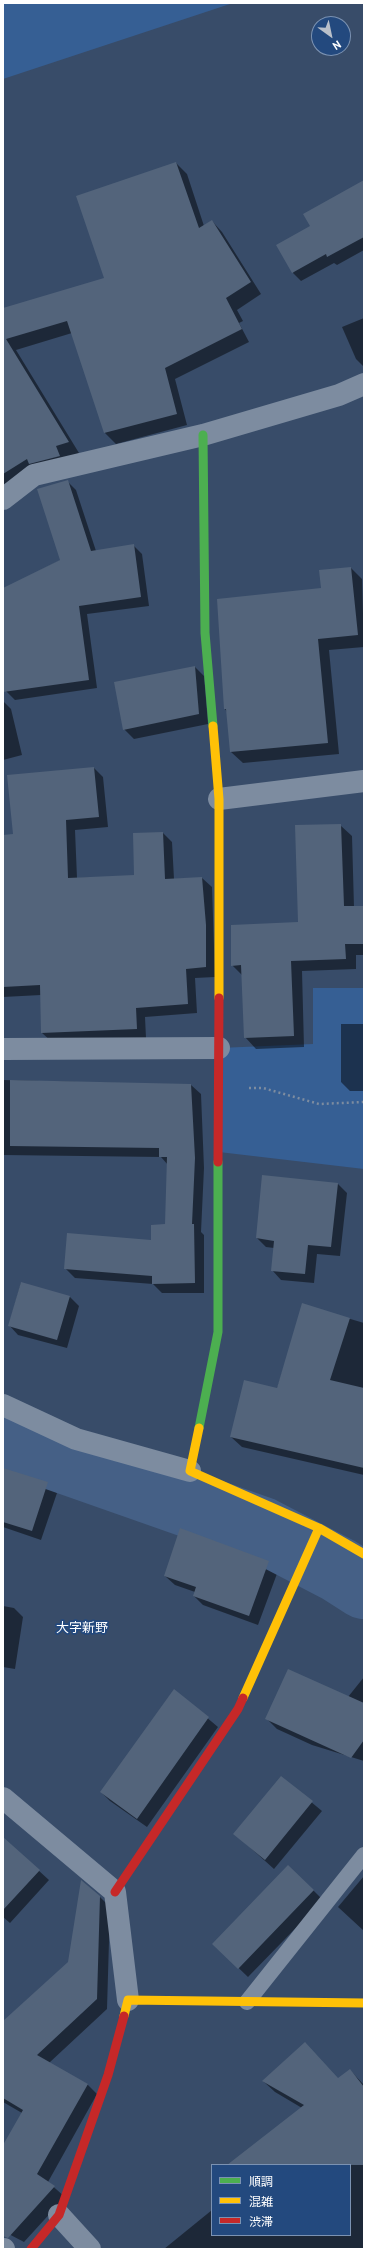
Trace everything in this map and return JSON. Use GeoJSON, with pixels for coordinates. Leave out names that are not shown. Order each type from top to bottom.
{"type":"FeatureCollection","features":[{"type":"Feature","properties":{"kind":"street"},"geometry":{"type":"LineString","coordinates":[[3,499],[34,475],[204,435],[339,395],[364,384]]}},
{"type":"Feature","properties":{"kind":"street"},"geometry":{"type":"LineString","coordinates":[[190,1471],[218,1332],[219,798],[205,633],[204,435]]}},
{"type":"Feature","properties":{"kind":"street"},"geometry":{"type":"LineString","coordinates":[[219,798],[364,781]]}},
{"type":"Feature","properties":{"kind":"street"},"geometry":{"type":"LineString","coordinates":[[3,1049],[219,1048]]}},
{"type":"Feature","properties":{"kind":"street"},"geometry":{"type":"LineString","coordinates":[[3,1406],[76,1439],[190,1471],[319,1528],[364,1554]]}},
{"type":"Feature","properties":{"kind":"street"},"geometry":{"type":"LineString","coordinates":[[31,2249],[59,2216],[108,2075],[128,2000],[115,1892],[163,1818],[238,1709],[319,1528]]}},
{"type":"Feature","properties":{"kind":"street"},"geometry":{"type":"LineString","coordinates":[[3,1798],[115,1892]]}},
{"type":"Feature","properties":{"kind":"street"},"geometry":{"type":"LineString","coordinates":[[128,2000],[364,2004]]}},
{"type":"Feature","properties":{"kind":"street"},"geometry":{"type":"LineString","coordinates":[[59,2216],[90,2249]]}},
{"type":"Feature","properties":{"kind":"lane"},"geometry":{"type":"LineString","coordinates":[[247,2002],[364,1855]]}},
{"type":"Feature","properties":{"kind":"path"},"geometry":{"type":"LineString","coordinates":[[219,1087],[263,1088],[319,1104],[364,1102]]}},
{"type":"Feature","properties":{"kind":"shaded area"},"geometry":{"type":"Polygon","coordinates":[[[3,3],[233,3],[3,79],[3,3]]]}},
{"type":"Feature","properties":{"kind":"shaded area"},"geometry":{"type":"Polygon","coordinates":[[[313,988],[364,988],[364,1169],[219,1152],[219,1048],[313,1044],[313,988]]]}},
{"type":"Feature","properties":{"kind":"building"},"geometry":{"type":"Polygon","coordinates":[[[176,162],[199,228],[212,220],[251,282],[226,298],[242,329],[165,368],[177,414],[104,433],[67,321],[6,339],[69,442],[56,446],[60,456],[29,464],[27,459],[3,474],[3,308],[104,278],[76,196],[176,162]]]}},
{"type":"Feature","properties":{"kind":"building"},"geometry":{"type":"Polygon","coordinates":[[[364,180],[364,237],[327,257],[326,254],[292,273],[276,245],[310,226],[303,214],[364,180]]]}},
{"type":"Feature","properties":{"kind":"building"},"geometry":{"type":"Polygon","coordinates":[[[68,480],[91,551],[134,544],[141,597],[79,606],[89,680],[3,692],[3,588],[60,560],[37,489],[68,480]]]}},
{"type":"Feature","properties":{"kind":"building"},"geometry":{"type":"Polygon","coordinates":[[[351,567],[358,635],[318,639],[328,743],[230,752],[226,709],[224,709],[217,599],[321,588],[319,570],[351,567]]]}},
{"type":"Feature","properties":{"kind":"building"},"geometry":{"type":"Polygon","coordinates":[[[195,666],[199,714],[123,730],[114,682],[195,666]]]}},
{"type":"Feature","properties":{"kind":"building"},"geometry":{"type":"Polygon","coordinates":[[[94,767],[99,817],[66,820],[68,878],[134,875],[133,833],[163,832],[165,879],[202,877],[206,925],[206,967],[186,969],[188,1004],[136,1008],[137,1029],[41,1033],[40,985],[3,987],[3,835],[13,834],[7,775],[94,767]]]}},
{"type":"Feature","properties":{"kind":"building"},"geometry":{"type":"Polygon","coordinates":[[[341,824],[344,906],[364,906],[364,944],[345,944],[346,959],[291,961],[294,1036],[244,1038],[241,965],[231,966],[231,925],[298,922],[295,825],[341,824]]]}},
{"type":"Feature","properties":{"kind":"building"},"geometry":{"type":"Polygon","coordinates":[[[10,1080],[191,1084],[195,1158],[192,1224],[194,1224],[195,1283],[152,1284],[152,1276],[64,1269],[67,1233],[151,1240],[151,1225],[165,1224],[167,1157],[159,1157],[159,1148],[10,1146],[10,1080]]]}},
{"type":"Feature","properties":{"kind":"building"},"geometry":{"type":"Polygon","coordinates":[[[262,1175],[338,1183],[331,1247],[308,1245],[305,1274],[271,1271],[274,1241],[256,1238],[262,1175]]]}},
{"type":"Feature","properties":{"kind":"building"},"geometry":{"type":"Polygon","coordinates":[[[21,1282],[70,1296],[57,1340],[8,1326],[21,1282]]]}},
{"type":"Feature","properties":{"kind":"building"},"geometry":{"type":"Polygon","coordinates":[[[302,1303],[350,1318],[330,1380],[364,1388],[364,1468],[230,1437],[244,1380],[277,1388],[302,1303]]]}},
{"type":"Feature","properties":{"kind":"building"},"geometry":{"type":"Polygon","coordinates":[[[3,1468],[48,1482],[32,1531],[3,1522],[3,1468]]]}},
{"type":"Feature","properties":{"kind":"building"},"geometry":{"type":"Polygon","coordinates":[[[180,1528],[269,1561],[249,1616],[193,1596],[196,1587],[164,1576],[180,1528]]]}},
{"type":"Feature","properties":{"kind":"building"},"geometry":{"type":"Polygon","coordinates":[[[288,1669],[364,1703],[364,1740],[351,1758],[265,1719],[288,1669]]]}},
{"type":"Feature","properties":{"kind":"building"},"geometry":{"type":"Polygon","coordinates":[[[174,1689],[209,1717],[137,1819],[100,1792],[174,1689]]]}},
{"type":"Feature","properties":{"kind":"building"},"geometry":{"type":"Polygon","coordinates":[[[281,1776],[313,1801],[265,1860],[233,1834],[281,1776]]]}},
{"type":"Feature","properties":{"kind":"building"},"geometry":{"type":"Polygon","coordinates":[[[3,1837],[40,1870],[3,1910],[3,1837]]]}},
{"type":"Feature","properties":{"kind":"building"},"geometry":{"type":"Polygon","coordinates":[[[288,1865],[314,1890],[238,1969],[212,1944],[288,1865]]]}},
{"type":"Feature","properties":{"kind":"building"},"geometry":{"type":"Polygon","coordinates":[[[81,1880],[100,1896],[97,1999],[37,2055],[88,2084],[37,2174],[55,2186],[8,2238],[3,2236],[3,2145],[23,2110],[3,2098],[3,2021],[68,1962],[81,1880]]]}},
{"type":"Feature","properties":{"kind":"building"},"geometry":{"type":"Polygon","coordinates":[[[305,2042],[338,2078],[350,2069],[364,2087],[364,2165],[228,2164],[304,2105],[262,2081],[305,2042]]]}},
{"type":"Feature","properties":{"kind":"waterway"},"geometry":{"type":"LineString","coordinates":[[3,1439],[262,1530],[339,1570],[364,1586]]}},
{"type":"Feature","properties":{"kind":"traffic: fast"},"geometry":{"type":"LineString","coordinates":[[203,435],[205,633],[213,726]]}},
{"type":"Feature","properties":{"kind":"traffic: fast"},"geometry":{"type":"LineString","coordinates":[[199,1428],[218,1332],[218,1162]]}},
{"type":"Feature","properties":{"kind":"traffic: slow"},"geometry":{"type":"LineString","coordinates":[[213,726],[219,799],[219,998]]}},
{"type":"Feature","properties":{"kind":"traffic: slow"},"geometry":{"type":"LineString","coordinates":[[199,1428],[190,1471],[319,1528],[364,1554]]}},
{"type":"Feature","properties":{"kind":"traffic: slow"},"geometry":{"type":"LineString","coordinates":[[243,1698],[319,1528]]}},
{"type":"Feature","properties":{"kind":"traffic: slow"},"geometry":{"type":"LineString","coordinates":[[124,2016],[128,2000],[364,2003]]}},
{"type":"Feature","properties":{"kind":"traffic: jam"},"geometry":{"type":"LineString","coordinates":[[218,1162],[219,998]]}},
{"type":"Feature","properties":{"kind":"traffic: jam"},"geometry":{"type":"LineString","coordinates":[[115,1892],[238,1709],[243,1698]]}},
{"type":"Feature","properties":{"kind":"traffic: jam"},"geometry":{"type":"LineString","coordinates":[[31,2249],[59,2215],[108,2075],[124,2016]]}},
{"type":"Feature","properties":{"kind":"district","name":"大字新野"},"geometry":{"type":"Point","coordinates":[82,1628]}}]}
